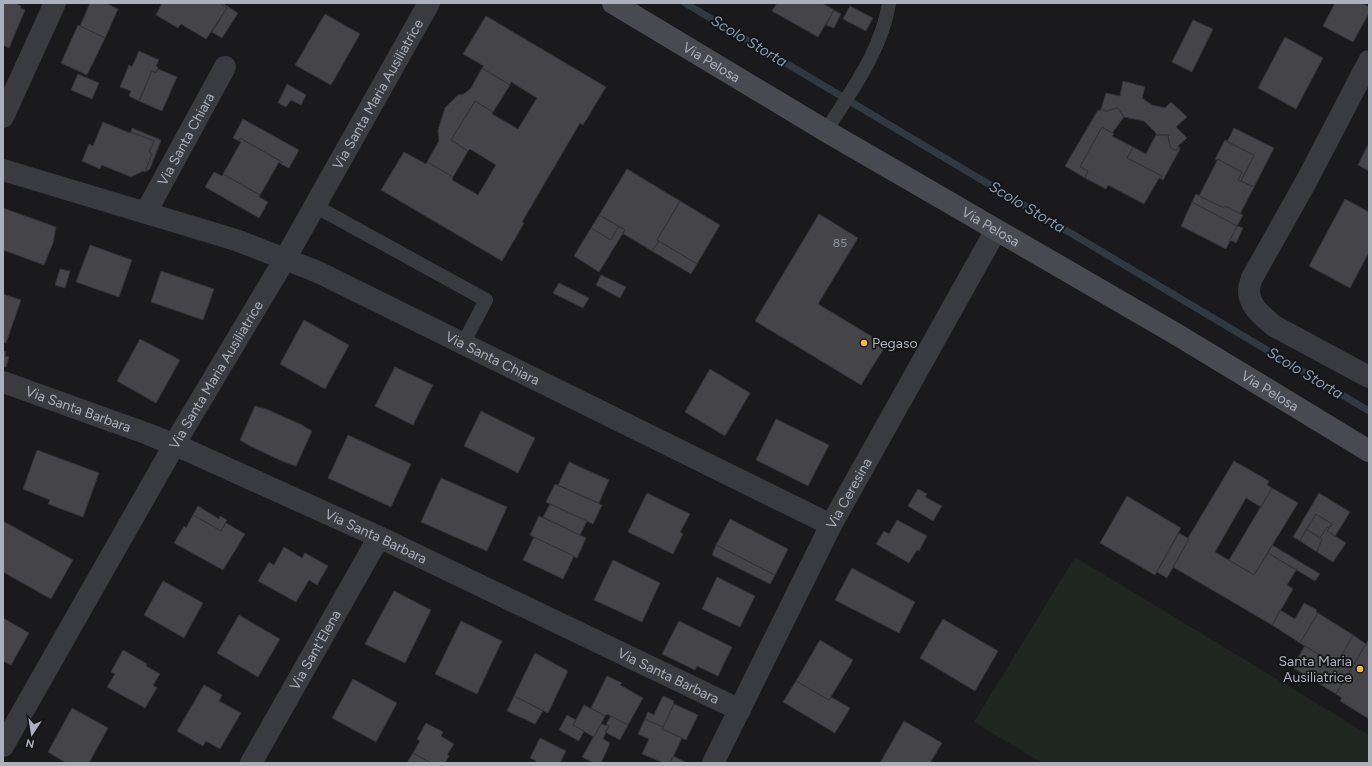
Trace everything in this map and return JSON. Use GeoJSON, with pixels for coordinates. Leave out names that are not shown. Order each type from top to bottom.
{"type":"FeatureCollection","features":[{"type":"Feature","properties":{"kind":"main road","name":"Via Pelosa"},"geometry":{"type":"LineString","coordinates":[[613,3],[826,131],[1176,334],[1369,451]]}},
{"type":"Feature","properties":{"kind":"street"},"geometry":{"type":"LineString","coordinates":[[3,117],[55,3]]}},
{"type":"Feature","properties":{"kind":"street","name":"Via Santa Maria Ausiliatrice"},"geometry":{"type":"LineString","coordinates":[[3,746],[175,445],[285,259],[429,3]]}},
{"type":"Feature","properties":{"kind":"street"},"geometry":{"type":"LineString","coordinates":[[1369,61],[1307,180],[1252,278],[1249,290],[1252,304],[1262,316],[1274,326],[1369,377]]}},
{"type":"Feature","properties":{"kind":"street","name":"Via Santa Chiara"},"geometry":{"type":"LineString","coordinates":[[146,212],[225,67]]}},
{"type":"Feature","properties":{"kind":"street","name":"Via Santa Chiara"},"geometry":{"type":"LineString","coordinates":[[3,170],[236,240],[318,272],[831,525]]}},
{"type":"Feature","properties":{"kind":"street","name":"Via Ceresina"},"geometry":{"type":"LineString","coordinates":[[713,763],[831,525],[996,230]]}},
{"type":"Feature","properties":{"kind":"street","name":"Via Santa Barbara"},"geometry":{"type":"LineString","coordinates":[[3,382],[141,431],[175,445],[379,537],[740,710]]}},
{"type":"Feature","properties":{"kind":"street","name":"Via Sant'Elena"},"geometry":{"type":"LineString","coordinates":[[251,763],[379,537]]}},
{"type":"Feature","properties":{"kind":"lane"},"geometry":{"type":"LineString","coordinates":[[826,131],[865,70],[886,20],[889,3]]}},
{"type":"Feature","properties":{"kind":"lane"},"geometry":{"type":"LineString","coordinates":[[315,206],[486,300],[463,344]]}},
{"type":"Feature","properties":{"kind":"shaded area"},"geometry":{"type":"Polygon","coordinates":[[[1075,557],[1369,735],[1369,763],[1042,763],[974,722],[1075,557]]]}},
{"type":"Feature","properties":{"kind":"building"},"geometry":{"type":"Polygon","coordinates":[[[3,3],[14,3],[21,6],[20,8],[25,10],[9,48],[3,45],[3,3]]]}},
{"type":"Feature","properties":{"kind":"building"},"geometry":{"type":"Polygon","coordinates":[[[90,3],[105,3],[118,9],[105,38],[80,26],[90,3]]]}},
{"type":"Feature","properties":{"kind":"building"},"geometry":{"type":"Polygon","coordinates":[[[162,3],[219,3],[227,8],[206,39],[181,24],[178,28],[156,15],[162,3]]]}},
{"type":"Feature","properties":{"kind":"building"},"geometry":{"type":"Polygon","coordinates":[[[219,3],[222,3],[238,13],[222,38],[212,32],[227,8],[219,3]]]}},
{"type":"Feature","properties":{"kind":"building"},"geometry":{"type":"Polygon","coordinates":[[[777,3],[822,3],[834,10],[818,37],[772,11],[777,3]]]}},
{"type":"Feature","properties":{"kind":"building"},"geometry":{"type":"Polygon","coordinates":[[[1335,3],[1361,3],[1369,7],[1369,13],[1353,42],[1323,26],[1335,3]]]}},
{"type":"Feature","properties":{"kind":"building"},"geometry":{"type":"Polygon","coordinates":[[[850,6],[873,18],[866,31],[843,19],[850,6]]]}},
{"type":"Feature","properties":{"kind":"building"},"geometry":{"type":"Polygon","coordinates":[[[834,10],[841,14],[834,28],[826,25],[834,10]]]}},
{"type":"Feature","properties":{"kind":"building"},"geometry":{"type":"Polygon","coordinates":[[[325,14],[360,34],[331,85],[295,65],[325,14]]]}},
{"type":"Feature","properties":{"kind":"building"},"geometry":{"type":"Polygon","coordinates":[[[486,16],[606,87],[583,125],[580,123],[522,222],[524,223],[502,261],[381,190],[404,152],[426,164],[427,162],[453,177],[452,180],[478,195],[496,165],[470,149],[468,151],[451,140],[475,101],[493,112],[492,114],[518,129],[537,98],[511,82],[510,85],[482,68],[484,66],[463,54],[486,16]]]}},
{"type":"Feature","properties":{"kind":"building"},"geometry":{"type":"Polygon","coordinates":[[[1193,20],[1213,29],[1192,72],[1172,62],[1193,20]]]}},
{"type":"Feature","properties":{"kind":"building"},"geometry":{"type":"Polygon","coordinates":[[[78,25],[105,38],[87,75],[61,63],[78,25]]]}},
{"type":"Feature","properties":{"kind":"building"},"geometry":{"type":"Polygon","coordinates":[[[1285,37],[1323,58],[1296,109],[1258,88],[1285,37]]]}},
{"type":"Feature","properties":{"kind":"building"},"geometry":{"type":"Polygon","coordinates":[[[139,51],[159,60],[156,66],[158,67],[156,73],[152,71],[139,101],[129,96],[131,91],[120,87],[129,65],[132,67],[139,51]]]}},
{"type":"Feature","properties":{"kind":"building"},"geometry":{"type":"Polygon","coordinates":[[[482,68],[510,85],[493,112],[475,101],[451,140],[468,151],[453,177],[427,162],[439,141],[438,130],[445,108],[458,95],[464,94],[471,88],[482,68]]]}},
{"type":"Feature","properties":{"kind":"building"},"geometry":{"type":"Polygon","coordinates":[[[158,69],[177,77],[162,111],[139,101],[152,71],[156,73],[158,69]]]}},
{"type":"Feature","properties":{"kind":"building"},"geometry":{"type":"Polygon","coordinates":[[[78,74],[99,83],[92,99],[71,90],[78,74]]]}},
{"type":"Feature","properties":{"kind":"building"},"geometry":{"type":"Polygon","coordinates":[[[1123,81],[1145,87],[1142,98],[1152,105],[1165,108],[1171,102],[1187,117],[1176,127],[1187,138],[1178,146],[1179,147],[1176,151],[1170,147],[1168,135],[1156,135],[1156,133],[1144,121],[1124,117],[1118,108],[1106,111],[1101,109],[1106,93],[1120,96],[1123,81]]]}},
{"type":"Feature","properties":{"kind":"building"},"geometry":{"type":"Polygon","coordinates":[[[287,84],[306,95],[301,105],[291,100],[286,107],[278,103],[287,84]]]}},
{"type":"Feature","properties":{"kind":"building"},"geometry":{"type":"Polygon","coordinates":[[[1118,108],[1124,117],[1112,133],[1102,127],[1080,167],[1088,171],[1085,178],[1065,166],[1098,110],[1100,111],[1101,109],[1106,111],[1118,108]]]}},
{"type":"Feature","properties":{"kind":"building"},"geometry":{"type":"Polygon","coordinates":[[[243,119],[299,150],[289,168],[281,164],[282,162],[240,138],[239,141],[233,138],[243,119]]]}},
{"type":"Feature","properties":{"kind":"building"},"geometry":{"type":"Polygon","coordinates":[[[103,122],[154,141],[149,152],[152,154],[145,172],[143,171],[131,177],[102,165],[100,169],[82,161],[89,144],[93,146],[103,122]]]}},
{"type":"Feature","properties":{"kind":"building"},"geometry":{"type":"Polygon","coordinates":[[[1102,127],[1114,134],[1112,136],[1133,147],[1127,158],[1162,176],[1161,179],[1159,178],[1144,204],[1108,185],[1106,189],[1085,178],[1088,171],[1080,167],[1102,127]]]}},
{"type":"Feature","properties":{"kind":"building"},"geometry":{"type":"Polygon","coordinates":[[[132,128],[161,140],[150,169],[145,172],[152,154],[149,152],[154,141],[131,132],[132,128]]]}},
{"type":"Feature","properties":{"kind":"building"},"geometry":{"type":"Polygon","coordinates":[[[1234,128],[1274,148],[1254,187],[1241,181],[1254,155],[1227,142],[1234,128]]]}},
{"type":"Feature","properties":{"kind":"building"},"geometry":{"type":"Polygon","coordinates":[[[1156,135],[1168,135],[1170,147],[1176,151],[1179,147],[1180,149],[1163,180],[1161,179],[1162,176],[1127,158],[1133,147],[1146,154],[1156,135]]]}},
{"type":"Feature","properties":{"kind":"building"},"geometry":{"type":"Polygon","coordinates":[[[240,138],[282,162],[281,164],[279,162],[260,195],[223,174],[241,142],[239,141],[240,138]]]}},
{"type":"Feature","properties":{"kind":"building"},"geometry":{"type":"Polygon","coordinates":[[[1225,140],[1254,155],[1241,181],[1238,180],[1242,172],[1218,159],[1215,159],[1225,140]]]}},
{"type":"Feature","properties":{"kind":"building"},"geometry":{"type":"Polygon","coordinates":[[[1369,143],[1369,171],[1358,165],[1369,143]]]}},
{"type":"Feature","properties":{"kind":"building"},"geometry":{"type":"Polygon","coordinates":[[[1218,159],[1242,172],[1238,180],[1254,187],[1240,214],[1225,206],[1224,208],[1199,196],[1218,159]]]}},
{"type":"Feature","properties":{"kind":"building"},"geometry":{"type":"Polygon","coordinates":[[[627,169],[680,201],[657,240],[659,241],[652,251],[622,233],[625,230],[599,215],[627,169]]]}},
{"type":"Feature","properties":{"kind":"building"},"geometry":{"type":"Polygon","coordinates":[[[214,172],[222,176],[223,174],[260,195],[259,197],[268,202],[259,218],[205,187],[214,172]]]}},
{"type":"Feature","properties":{"kind":"building"},"geometry":{"type":"Polygon","coordinates":[[[1196,194],[1224,208],[1225,206],[1243,215],[1237,226],[1192,202],[1196,194]]]}},
{"type":"Feature","properties":{"kind":"building"},"geometry":{"type":"Polygon","coordinates":[[[1345,199],[1369,212],[1369,252],[1350,288],[1309,266],[1345,199]]]}},
{"type":"Feature","properties":{"kind":"building"},"geometry":{"type":"Polygon","coordinates":[[[680,201],[720,225],[697,264],[657,240],[680,201]]]}},
{"type":"Feature","properties":{"kind":"building"},"geometry":{"type":"Polygon","coordinates":[[[1192,202],[1237,226],[1226,249],[1181,226],[1192,202]]]}},
{"type":"Feature","properties":{"kind":"building"},"geometry":{"type":"Polygon","coordinates":[[[3,208],[56,227],[53,243],[44,265],[3,250],[3,208]]]}},
{"type":"Feature","properties":{"kind":"building"},"geometry":{"type":"Polygon","coordinates":[[[819,214],[858,238],[818,304],[886,345],[861,385],[755,321],[819,214]]]}},
{"type":"Feature","properties":{"kind":"building"},"geometry":{"type":"Polygon","coordinates":[[[599,215],[619,226],[611,240],[591,228],[599,215]]]}},
{"type":"Feature","properties":{"kind":"building"},"geometry":{"type":"Polygon","coordinates":[[[619,226],[625,230],[599,272],[574,256],[591,228],[611,240],[619,226]]]}},
{"type":"Feature","properties":{"kind":"building"},"geometry":{"type":"Polygon","coordinates":[[[1237,226],[1243,228],[1236,243],[1230,240],[1237,226]]]}},
{"type":"Feature","properties":{"kind":"building"},"geometry":{"type":"Polygon","coordinates":[[[659,241],[697,264],[691,274],[652,251],[659,241]]]}},
{"type":"Feature","properties":{"kind":"building"},"geometry":{"type":"Polygon","coordinates":[[[90,245],[132,260],[119,297],[76,282],[90,245]]]}},
{"type":"Feature","properties":{"kind":"building"},"geometry":{"type":"Polygon","coordinates":[[[60,269],[70,271],[65,288],[55,285],[60,269]]]}},
{"type":"Feature","properties":{"kind":"building"},"geometry":{"type":"Polygon","coordinates":[[[161,271],[214,289],[203,320],[151,302],[161,271]]]}},
{"type":"Feature","properties":{"kind":"building"},"geometry":{"type":"Polygon","coordinates":[[[601,275],[626,287],[620,298],[596,285],[601,275]]]}},
{"type":"Feature","properties":{"kind":"building"},"geometry":{"type":"Polygon","coordinates":[[[559,283],[589,298],[583,308],[553,293],[559,283]]]}},
{"type":"Feature","properties":{"kind":"building"},"geometry":{"type":"Polygon","coordinates":[[[3,294],[21,300],[6,343],[3,342],[3,294]]]}},
{"type":"Feature","properties":{"kind":"building"},"geometry":{"type":"Polygon","coordinates":[[[304,320],[349,345],[325,389],[280,364],[304,320]]]}},
{"type":"Feature","properties":{"kind":"building"},"geometry":{"type":"Polygon","coordinates":[[[140,339],[180,360],[156,403],[117,381],[140,339]]]}},
{"type":"Feature","properties":{"kind":"building"},"geometry":{"type":"Polygon","coordinates":[[[3,351],[6,352],[5,356],[9,357],[6,367],[3,366],[3,351]]]}},
{"type":"Feature","properties":{"kind":"building"},"geometry":{"type":"Polygon","coordinates":[[[395,367],[433,385],[413,425],[375,406],[395,367]]]}},
{"type":"Feature","properties":{"kind":"building"},"geometry":{"type":"Polygon","coordinates":[[[710,369],[750,393],[725,436],[685,412],[710,369]]]}},
{"type":"Feature","properties":{"kind":"building"},"geometry":{"type":"Polygon","coordinates":[[[255,406],[266,409],[312,431],[296,466],[284,462],[240,440],[255,406]]]}},
{"type":"Feature","properties":{"kind":"building"},"geometry":{"type":"Polygon","coordinates":[[[481,411],[535,438],[518,473],[464,446],[481,411]]]}},
{"type":"Feature","properties":{"kind":"building"},"geometry":{"type":"Polygon","coordinates":[[[776,419],[829,445],[808,486],[756,460],[776,419]]]}},
{"type":"Feature","properties":{"kind":"building"},"geometry":{"type":"Polygon","coordinates":[[[348,435],[411,464],[391,507],[328,478],[348,435]]]}},
{"type":"Feature","properties":{"kind":"building"},"geometry":{"type":"Polygon","coordinates":[[[37,450],[99,473],[83,517],[48,504],[50,500],[23,489],[37,450]]]}},
{"type":"Feature","properties":{"kind":"building"},"geometry":{"type":"Polygon","coordinates":[[[1234,461],[1269,481],[1267,485],[1272,488],[1261,507],[1246,498],[1215,552],[1254,575],[1268,553],[1296,570],[1287,585],[1293,589],[1272,625],[1173,567],[1189,539],[1188,538],[1234,461]]]}},
{"type":"Feature","properties":{"kind":"building"},"geometry":{"type":"Polygon","coordinates":[[[569,462],[609,480],[599,503],[558,485],[569,462]]]}},
{"type":"Feature","properties":{"kind":"building"},"geometry":{"type":"Polygon","coordinates":[[[441,478],[507,507],[487,551],[421,522],[441,478]]]}},
{"type":"Feature","properties":{"kind":"building"},"geometry":{"type":"Polygon","coordinates":[[[555,484],[602,505],[593,524],[546,502],[555,484]]]}},
{"type":"Feature","properties":{"kind":"building"},"geometry":{"type":"Polygon","coordinates":[[[1272,488],[1298,503],[1254,575],[1229,560],[1272,488]]]}},
{"type":"Feature","properties":{"kind":"building"},"geometry":{"type":"Polygon","coordinates":[[[918,489],[927,494],[925,497],[942,506],[933,521],[908,506],[918,489]]]}},
{"type":"Feature","properties":{"kind":"building"},"geometry":{"type":"Polygon","coordinates":[[[647,493],[690,514],[680,532],[683,534],[673,554],[628,532],[647,493]]]}},
{"type":"Feature","properties":{"kind":"building"},"geometry":{"type":"Polygon","coordinates":[[[1319,493],[1350,512],[1335,536],[1327,531],[1332,524],[1316,514],[1300,541],[1293,537],[1319,493]]]}},
{"type":"Feature","properties":{"kind":"building"},"geometry":{"type":"Polygon","coordinates":[[[1127,496],[1181,528],[1155,575],[1100,543],[1127,496]]]}},
{"type":"Feature","properties":{"kind":"building"},"geometry":{"type":"Polygon","coordinates":[[[550,504],[587,521],[580,535],[543,517],[550,504]]]}},
{"type":"Feature","properties":{"kind":"building"},"geometry":{"type":"Polygon","coordinates":[[[198,506],[219,519],[220,516],[227,520],[221,531],[193,515],[198,506]]]}},
{"type":"Feature","properties":{"kind":"building"},"geometry":{"type":"Polygon","coordinates":[[[1316,514],[1332,524],[1329,528],[1327,527],[1320,538],[1306,529],[1316,514]]]}},
{"type":"Feature","properties":{"kind":"building"},"geometry":{"type":"Polygon","coordinates":[[[193,515],[221,531],[226,523],[245,534],[223,570],[174,543],[184,526],[186,528],[193,515]]]}},
{"type":"Feature","properties":{"kind":"building"},"geometry":{"type":"Polygon","coordinates":[[[539,516],[586,538],[577,558],[530,535],[539,516]]]}},
{"type":"Feature","properties":{"kind":"building"},"geometry":{"type":"Polygon","coordinates":[[[730,519],[788,549],[775,575],[716,545],[730,519]]]}},
{"type":"Feature","properties":{"kind":"building"},"geometry":{"type":"Polygon","coordinates":[[[897,520],[927,536],[919,551],[917,550],[909,563],[876,544],[884,531],[889,534],[897,520]]]}},
{"type":"Feature","properties":{"kind":"building"},"geometry":{"type":"Polygon","coordinates":[[[3,521],[73,560],[51,599],[3,572],[3,521]]]}},
{"type":"Feature","properties":{"kind":"building"},"geometry":{"type":"Polygon","coordinates":[[[1327,527],[1329,528],[1327,531],[1346,543],[1333,562],[1317,552],[1322,539],[1320,538],[1327,527]]]}},
{"type":"Feature","properties":{"kind":"building"},"geometry":{"type":"Polygon","coordinates":[[[1306,529],[1322,539],[1317,552],[1300,541],[1306,529]]]}},
{"type":"Feature","properties":{"kind":"building"},"geometry":{"type":"Polygon","coordinates":[[[1179,533],[1189,539],[1167,578],[1157,572],[1179,533]]]}},
{"type":"Feature","properties":{"kind":"building"},"geometry":{"type":"Polygon","coordinates":[[[534,537],[574,556],[563,579],[523,560],[534,537]]]}},
{"type":"Feature","properties":{"kind":"building"},"geometry":{"type":"Polygon","coordinates":[[[716,545],[775,575],[770,584],[712,555],[716,545]]]}},
{"type":"Feature","properties":{"kind":"building"},"geometry":{"type":"Polygon","coordinates":[[[1272,545],[1320,574],[1315,581],[1268,553],[1272,545]]]}},
{"type":"Feature","properties":{"kind":"building"},"geometry":{"type":"Polygon","coordinates":[[[284,547],[302,558],[305,553],[328,566],[317,585],[309,580],[296,602],[258,581],[269,562],[274,565],[284,547]]]}},
{"type":"Feature","properties":{"kind":"building"},"geometry":{"type":"Polygon","coordinates":[[[613,560],[660,583],[642,622],[594,600],[613,560]]]}},
{"type":"Feature","properties":{"kind":"building"},"geometry":{"type":"Polygon","coordinates":[[[852,568],[915,602],[899,633],[835,600],[852,568]]]}},
{"type":"Feature","properties":{"kind":"building"},"geometry":{"type":"Polygon","coordinates":[[[717,577],[755,596],[740,627],[702,609],[717,577]]]}},
{"type":"Feature","properties":{"kind":"building"},"geometry":{"type":"Polygon","coordinates":[[[163,581],[203,603],[184,638],[144,615],[163,581]]]}},
{"type":"Feature","properties":{"kind":"building"},"geometry":{"type":"Polygon","coordinates":[[[394,591],[431,610],[405,663],[365,644],[394,591]]]}},
{"type":"Feature","properties":{"kind":"building"},"geometry":{"type":"Polygon","coordinates":[[[1304,603],[1317,610],[1316,612],[1318,613],[1300,643],[1272,625],[1280,610],[1295,619],[1304,603]]]}},
{"type":"Feature","properties":{"kind":"building"},"geometry":{"type":"Polygon","coordinates":[[[1318,613],[1353,635],[1336,665],[1300,643],[1318,613]]]}},
{"type":"Feature","properties":{"kind":"building"},"geometry":{"type":"Polygon","coordinates":[[[239,615],[280,639],[258,677],[217,653],[239,615]]]}},
{"type":"Feature","properties":{"kind":"building"},"geometry":{"type":"Polygon","coordinates":[[[3,618],[29,633],[11,665],[3,661],[3,618]]]}},
{"type":"Feature","properties":{"kind":"building"},"geometry":{"type":"Polygon","coordinates":[[[943,619],[998,651],[975,691],[920,658],[943,619]]]}},
{"type":"Feature","properties":{"kind":"building"},"geometry":{"type":"Polygon","coordinates":[[[461,621],[502,641],[477,694],[435,674],[461,621]]]}},
{"type":"Feature","properties":{"kind":"building"},"geometry":{"type":"Polygon","coordinates":[[[679,621],[732,647],[718,676],[697,666],[695,670],[662,654],[679,621]]]}},
{"type":"Feature","properties":{"kind":"building"},"geometry":{"type":"Polygon","coordinates":[[[1353,635],[1366,644],[1336,694],[1292,667],[1305,646],[1336,665],[1353,635]]]}},
{"type":"Feature","properties":{"kind":"building","name":"Santa Maria Ausiliatrice"},"geometry":{"type":"Polygon","coordinates":[[[1369,639],[1369,719],[1340,701],[1342,698],[1336,694],[1369,639]]]}},
{"type":"Feature","properties":{"kind":"building"},"geometry":{"type":"Polygon","coordinates":[[[820,640],[853,660],[829,700],[796,681],[820,640]]]}},
{"type":"Feature","properties":{"kind":"building"},"geometry":{"type":"Polygon","coordinates":[[[123,650],[147,664],[146,666],[160,674],[153,685],[157,688],[145,708],[107,687],[115,674],[111,672],[123,650]]]}},
{"type":"Feature","properties":{"kind":"building"},"geometry":{"type":"Polygon","coordinates":[[[535,653],[568,671],[548,713],[514,696],[535,653]]]}},
{"type":"Feature","properties":{"kind":"building"},"geometry":{"type":"Polygon","coordinates":[[[607,676],[622,683],[620,685],[643,698],[628,725],[607,714],[605,716],[591,708],[607,676]]]}},
{"type":"Feature","properties":{"kind":"building"},"geometry":{"type":"Polygon","coordinates":[[[353,679],[397,703],[376,742],[332,718],[353,679]]]}},
{"type":"Feature","properties":{"kind":"building"},"geometry":{"type":"Polygon","coordinates":[[[796,681],[829,700],[831,697],[850,708],[835,733],[783,702],[796,681]]]}},
{"type":"Feature","properties":{"kind":"building"},"geometry":{"type":"Polygon","coordinates":[[[204,685],[222,695],[219,701],[241,713],[220,749],[206,741],[203,746],[177,731],[204,685]]]}},
{"type":"Feature","properties":{"kind":"building"},"geometry":{"type":"Polygon","coordinates":[[[514,696],[543,711],[535,724],[507,711],[514,696]]]}},
{"type":"Feature","properties":{"kind":"building"},"geometry":{"type":"Polygon","coordinates":[[[663,696],[674,701],[674,704],[663,727],[645,719],[648,712],[654,715],[663,696]]]}},
{"type":"Feature","properties":{"kind":"building"},"geometry":{"type":"Polygon","coordinates":[[[674,704],[698,715],[686,740],[662,729],[674,704]]]}},
{"type":"Feature","properties":{"kind":"building"},"geometry":{"type":"Polygon","coordinates":[[[584,705],[605,716],[594,737],[573,725],[584,705]]]}},
{"type":"Feature","properties":{"kind":"building"},"geometry":{"type":"Polygon","coordinates":[[[72,708],[108,728],[89,763],[66,763],[48,752],[72,708]]]}},
{"type":"Feature","properties":{"kind":"building"},"geometry":{"type":"Polygon","coordinates":[[[567,715],[576,720],[573,725],[584,731],[579,741],[559,730],[567,715]]]}},
{"type":"Feature","properties":{"kind":"building"},"geometry":{"type":"Polygon","coordinates":[[[611,716],[628,725],[620,740],[605,732],[609,726],[606,724],[611,716]]]}},
{"type":"Feature","properties":{"kind":"building"},"geometry":{"type":"Polygon","coordinates":[[[645,719],[682,738],[670,763],[664,763],[642,754],[649,739],[638,734],[645,719]]]}},
{"type":"Feature","properties":{"kind":"building"},"geometry":{"type":"Polygon","coordinates":[[[904,721],[942,743],[930,763],[880,763],[904,721]]]}},
{"type":"Feature","properties":{"kind":"building"},"geometry":{"type":"Polygon","coordinates":[[[426,723],[443,732],[441,736],[454,744],[447,755],[449,756],[445,763],[431,763],[413,753],[420,741],[417,739],[426,723]]]}},
{"type":"Feature","properties":{"kind":"building"},"geometry":{"type":"Polygon","coordinates":[[[601,724],[609,726],[603,739],[610,743],[601,763],[594,763],[582,757],[601,724]]]}},
{"type":"Feature","properties":{"kind":"building"},"geometry":{"type":"Polygon","coordinates":[[[540,738],[566,751],[560,763],[535,763],[536,761],[530,758],[540,738]]]}},
{"type":"Feature","properties":{"kind":"building"},"geometry":{"type":"Polygon","coordinates":[[[413,753],[431,763],[407,763],[413,753]]]}},
{"type":"Feature","properties":{"kind":"building"},"geometry":{"type":"Polygon","coordinates":[[[673,756],[687,763],[670,763],[673,756]]]}},
{"type":"Feature","properties":{"kind":"waterway","name":"Scolo Storta"},"geometry":{"type":"LineString","coordinates":[[685,3],[1369,411]]}},
{"type":"Feature","properties":{"kind":"place","name":"Pegaso"},"geometry":{"type":"Point","coordinates":[864,343]}},
{"type":"Feature","properties":{"kind":"place","name":"Santa Maria Ausiliatrice"},"geometry":{"type":"Point","coordinates":[1360,669]}}]}
